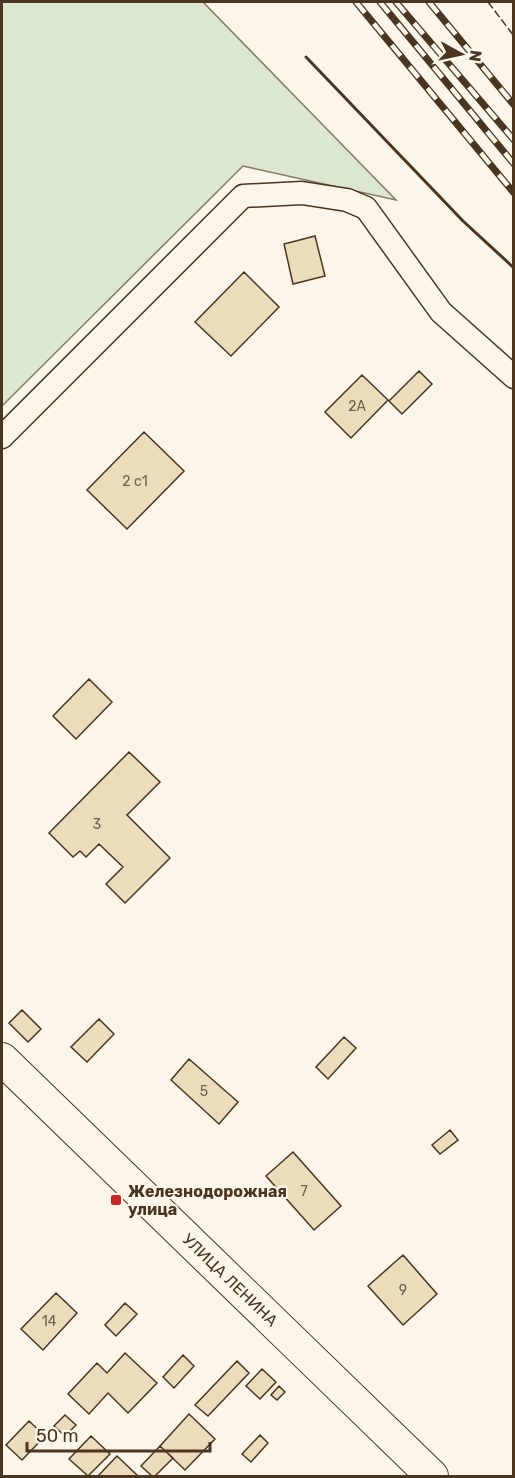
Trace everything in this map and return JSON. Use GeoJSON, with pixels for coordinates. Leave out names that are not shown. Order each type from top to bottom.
{"type":"FeatureCollection","features":[{"type":"Feature","properties":{"kind":"street"},"geometry":{"type":"LineString","coordinates":[[2,437],[243,196],[302,193],[347,200],[366,208],[441,312],[513,377]]}},
{"type":"Feature","properties":{"kind":"street","name":"УЛИЦА ЛЕНИНА"},"geometry":{"type":"LineString","coordinates":[[2,1059],[432,1476]]}},
{"type":"Feature","properties":{"kind":"green space"},"geometry":{"type":"Polygon","coordinates":[[[2,2],[203,2],[396,200],[243,166],[2,406],[2,2]]]}},
{"type":"Feature","properties":{"kind":"building"},"geometry":{"type":"Polygon","coordinates":[[[315,236],[325,276],[293,284],[284,244],[315,236]]]}},
{"type":"Feature","properties":{"kind":"building"},"geometry":{"type":"Polygon","coordinates":[[[244,272],[279,307],[231,356],[195,322],[244,272]]]}},
{"type":"Feature","properties":{"kind":"building"},"geometry":{"type":"Polygon","coordinates":[[[419,371],[432,384],[402,414],[389,401],[419,371]]]}},
{"type":"Feature","properties":{"kind":"building"},"geometry":{"type":"Polygon","coordinates":[[[362,375],[388,400],[351,438],[325,412],[362,375]]]}},
{"type":"Feature","properties":{"kind":"building"},"geometry":{"type":"Polygon","coordinates":[[[144,432],[184,471],[127,529],[87,490],[144,432]]]}},
{"type":"Feature","properties":{"kind":"building"},"geometry":{"type":"Polygon","coordinates":[[[89,679],[112,702],[76,739],[53,716],[89,679]]]}},
{"type":"Feature","properties":{"kind":"building"},"geometry":{"type":"Polygon","coordinates":[[[129,752],[160,782],[127,815],[170,858],[125,903],[106,884],[123,867],[99,844],[86,857],[80,851],[73,857],[49,833],[129,752]]]}},
{"type":"Feature","properties":{"kind":"building"},"geometry":{"type":"Polygon","coordinates":[[[22,1010],[41,1029],[28,1042],[9,1023],[22,1010]]]}},
{"type":"Feature","properties":{"kind":"building"},"geometry":{"type":"Polygon","coordinates":[[[99,1019],[114,1034],[87,1062],[71,1047],[99,1019]]]}},
{"type":"Feature","properties":{"kind":"building"},"geometry":{"type":"Polygon","coordinates":[[[344,1037],[356,1048],[328,1079],[316,1067],[344,1037]]]}},
{"type":"Feature","properties":{"kind":"building"},"geometry":{"type":"Polygon","coordinates":[[[189,1059],[238,1102],[219,1124],[171,1080],[189,1059]]]}},
{"type":"Feature","properties":{"kind":"building"},"geometry":{"type":"Polygon","coordinates":[[[450,1130],[458,1140],[440,1154],[432,1145],[450,1130]]]}},
{"type":"Feature","properties":{"kind":"building"},"geometry":{"type":"Polygon","coordinates":[[[293,1152],[341,1206],[314,1230],[266,1176],[293,1152]]]}},
{"type":"Feature","properties":{"kind":"building"},"geometry":{"type":"Polygon","coordinates":[[[403,1255],[437,1294],[403,1325],[368,1286],[403,1255]]]}},
{"type":"Feature","properties":{"kind":"building"},"geometry":{"type":"Polygon","coordinates":[[[56,1293],[77,1313],[43,1350],[21,1329],[56,1293]]]}},
{"type":"Feature","properties":{"kind":"building"},"geometry":{"type":"Polygon","coordinates":[[[125,1303],[137,1314],[116,1336],[105,1325],[125,1303]]]}},
{"type":"Feature","properties":{"kind":"building"},"geometry":{"type":"Polygon","coordinates":[[[125,1353],[157,1383],[128,1413],[108,1393],[89,1414],[68,1394],[97,1363],[107,1373],[125,1353]]]}},
{"type":"Feature","properties":{"kind":"building"},"geometry":{"type":"Polygon","coordinates":[[[183,1355],[194,1366],[174,1388],[163,1377],[183,1355]]]}},
{"type":"Feature","properties":{"kind":"building"},"geometry":{"type":"Polygon","coordinates":[[[237,1361],[249,1373],[208,1416],[195,1405],[237,1361]]]}},
{"type":"Feature","properties":{"kind":"building"},"geometry":{"type":"Polygon","coordinates":[[[262,1369],[276,1382],[260,1399],[246,1386],[262,1369]]]}},
{"type":"Feature","properties":{"kind":"building"},"geometry":{"type":"Polygon","coordinates":[[[279,1386],[285,1392],[277,1400],[271,1395],[279,1386]]]}},
{"type":"Feature","properties":{"kind":"building"},"geometry":{"type":"Polygon","coordinates":[[[189,1414],[215,1439],[185,1470],[160,1446],[189,1414]]]}},
{"type":"Feature","properties":{"kind":"building"},"geometry":{"type":"Polygon","coordinates":[[[65,1415],[76,1425],[65,1436],[54,1426],[65,1415]]]}},
{"type":"Feature","properties":{"kind":"building"},"geometry":{"type":"Polygon","coordinates":[[[29,1421],[45,1436],[22,1460],[6,1445],[29,1421]]]}},
{"type":"Feature","properties":{"kind":"building"},"geometry":{"type":"Polygon","coordinates":[[[260,1435],[268,1443],[251,1462],[242,1454],[260,1435]]]}},
{"type":"Feature","properties":{"kind":"building"},"geometry":{"type":"Polygon","coordinates":[[[91,1436],[110,1454],[88,1476],[69,1459],[91,1436]]]}},
{"type":"Feature","properties":{"kind":"building"},"geometry":{"type":"Polygon","coordinates":[[[160,1446],[173,1458],[155,1476],[152,1476],[141,1466],[160,1446]]]}},
{"type":"Feature","properties":{"kind":"building"},"geometry":{"type":"Polygon","coordinates":[[[117,1456],[138,1476],[98,1476],[117,1456]]]}},
{"type":"Feature","properties":{"kind":"railway"},"geometry":{"type":"LineString","coordinates":[[356,2],[514,193]]}},
{"type":"Feature","properties":{"kind":"railway"},"geometry":{"type":"LineString","coordinates":[[380,2],[514,164]]}},
{"type":"Feature","properties":{"kind":"railway"},"geometry":{"type":"LineString","coordinates":[[396,2],[514,140]]}},
{"type":"Feature","properties":{"kind":"railway"},"geometry":{"type":"LineString","coordinates":[[429,2],[514,105]]}},
{"type":"Feature","properties":{"kind":"fence"},"geometry":{"type":"LineString","coordinates":[[488,2],[514,36]]}},
{"type":"Feature","properties":{"kind":"wall"},"geometry":{"type":"LineString","coordinates":[[306,57],[463,221],[514,268]]}},
{"type":"Feature","properties":{"kind":"place","name":"Железнодорожная улица"},"geometry":{"type":"Point","coordinates":[116,1200]}}]}
